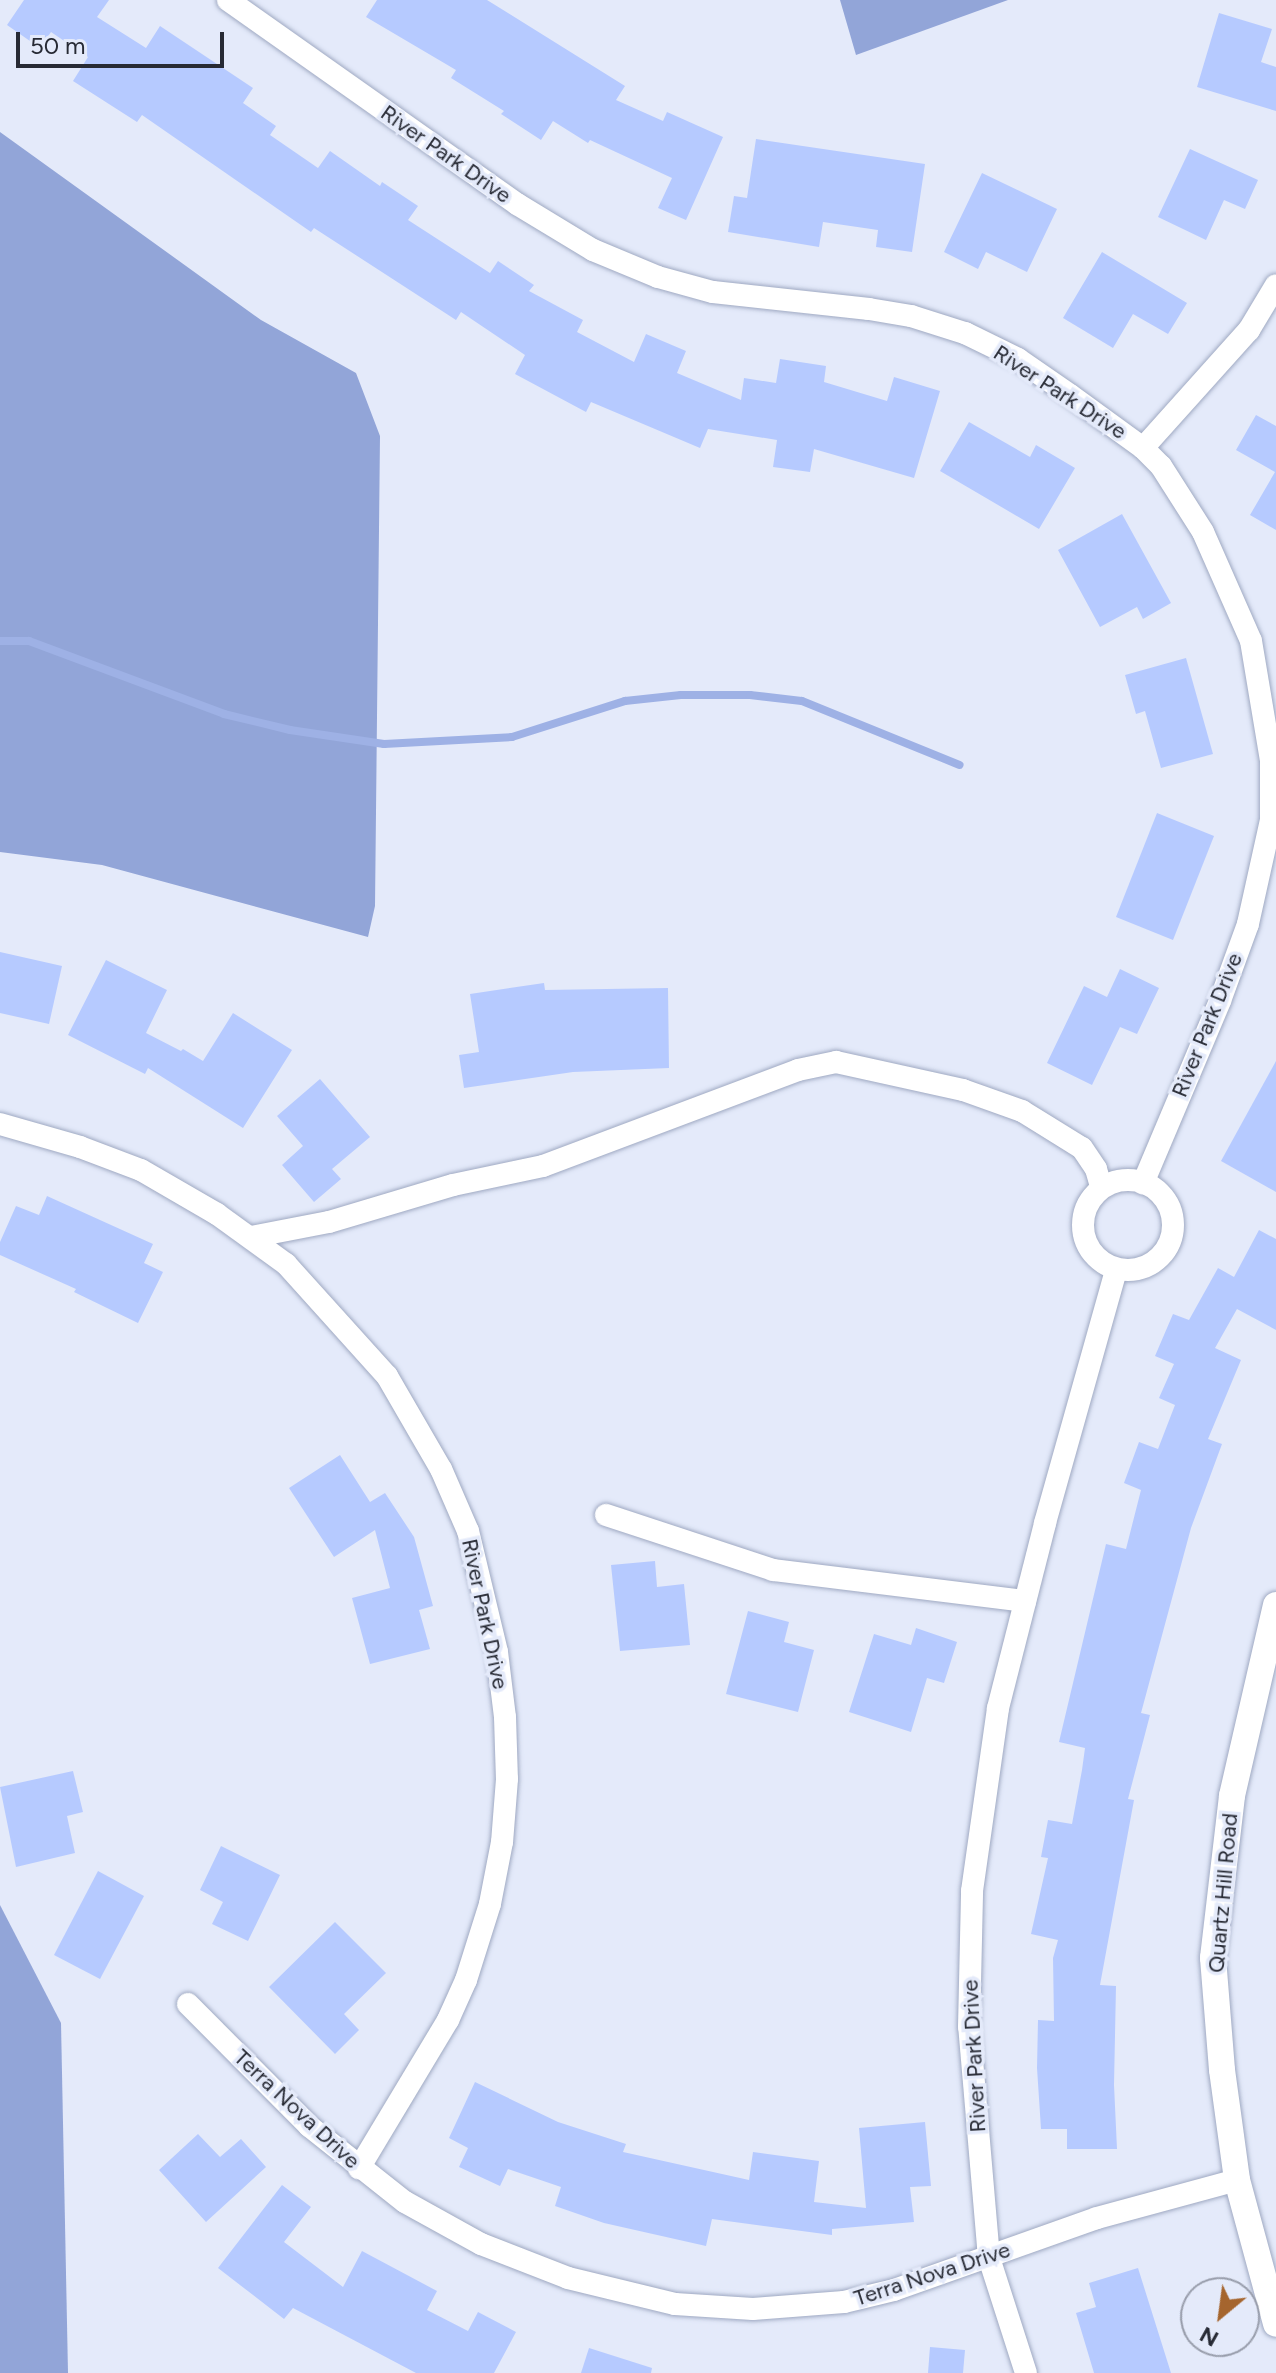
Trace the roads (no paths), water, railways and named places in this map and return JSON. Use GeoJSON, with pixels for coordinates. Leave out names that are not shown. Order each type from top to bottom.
{"type":"FeatureCollection","features":[{"type":"Feature","properties":{"kind":"street","name":"River Park Drive"},"geometry":{"type":"LineString","coordinates":[[228,0],[517,204],[593,250],[658,277],[713,292],[869,309],[911,316],[965,333],[1018,359],[1143,448],[1161,466],[1203,532],[1226,578],[1257,664],[1271,760],[1271,820],[1248,924],[1220,1001],[1143,1183]]}},
{"type":"Feature","properties":{"kind":"street"},"geometry":{"type":"LineString","coordinates":[[1143,448],[1249,330],[1276,285]]}},
{"type":"Feature","properties":{"kind":"street"},"geometry":{"type":"LineString","coordinates":[[251,1237],[329,1222],[453,1185],[543,1166],[798,1070],[836,1062],[950,1087],[1022,1111],[1082,1148],[1096,1169],[1101,1186]]}},
{"type":"Feature","properties":{"kind":"street","name":"River Park Drive"},"geometry":{"type":"LineString","coordinates":[[0,1124],[80,1147],[141,1170],[179,1190],[286,1264],[326,1304],[387,1376],[441,1469],[468,1531],[485,1592],[505,1717],[507,1779],[502,1842],[476,1956],[448,2020],[359,2168]]}},
{"type":"Feature","properties":{"kind":"street"},"geometry":{"type":"LineString","coordinates":[[1128,1180],[1143,1183],[1156,1190],[1172,1214],[1170,1244],[1149,1265],[1135,1270],[1116,1270],[1095,1256],[1083,1229],[1084,1214],[1101,1186],[1128,1180]]}},
{"type":"Feature","properties":{"kind":"street","name":"River Park Drive"},"geometry":{"type":"LineString","coordinates":[[1026,2373],[989,2258],[969,2027],[971,1905],[998,1708],[1116,1270]]}},
{"type":"Feature","properties":{"kind":"street"},"geometry":{"type":"LineString","coordinates":[[606,1515],[773,1570],[1025,1601]]}},
{"type":"Feature","properties":{"kind":"street","name":"Quartz Hill Road"},"geometry":{"type":"LineString","coordinates":[[1276,1605],[1232,1796],[1213,1958],[1222,2070],[1237,2180],[1276,2324]]}},
{"type":"Feature","properties":{"kind":"street","name":"Terra Nova Drive"},"geometry":{"type":"LineString","coordinates":[[188,2004],[309,2126],[405,2202],[481,2244],[568,2278],[675,2304],[753,2309],[844,2302],[894,2290],[1097,2218],[1237,2180]]}},
{"type":"Feature","properties":{"kind":"waterway"},"geometry":{"type":"LineString","coordinates":[[0,641],[29,641],[224,714],[290,730],[384,744],[512,737],[625,701],[681,695],[750,695],[802,701],[960,765]]}}]}
